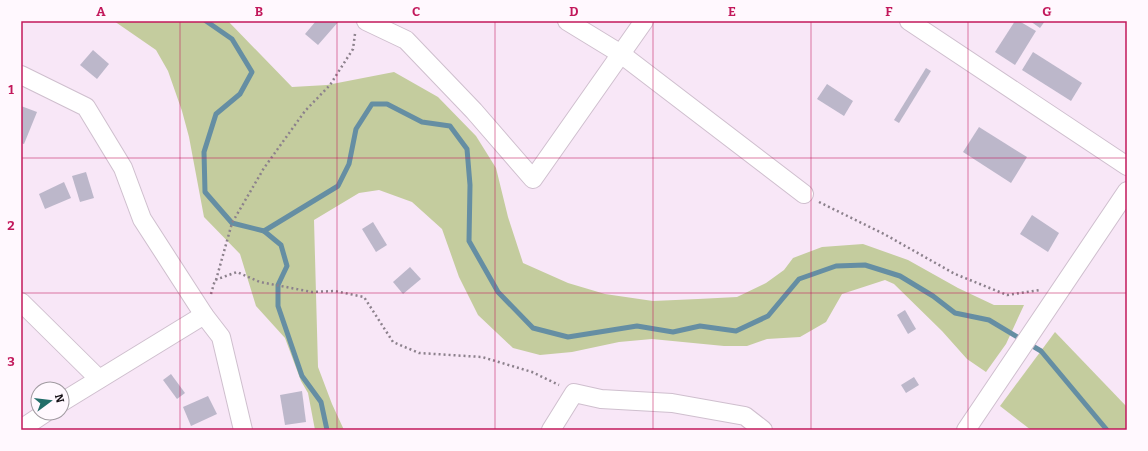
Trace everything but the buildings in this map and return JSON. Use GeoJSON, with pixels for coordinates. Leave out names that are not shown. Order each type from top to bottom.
{"type":"FeatureCollection","features":[{"type":"Feature","properties":{"kind":"street"},"geometry":{"type":"LineString","coordinates":[[567,21],[621,54],[804,194]]}},
{"type":"Feature","properties":{"kind":"street"},"geometry":{"type":"LineString","coordinates":[[361,24],[406,40],[474,111],[534,178],[644,21]]}},
{"type":"Feature","properties":{"kind":"street"},"geometry":{"type":"LineString","coordinates":[[909,21],[1127,166]]}},
{"type":"Feature","properties":{"kind":"street"},"geometry":{"type":"LineString","coordinates":[[21,75],[86,107],[123,168],[142,219],[204,315],[221,337],[243,430]]}},
{"type":"Feature","properties":{"kind":"street"},"geometry":{"type":"LineString","coordinates":[[966,430],[1060,288],[1127,191]]}},
{"type":"Feature","properties":{"kind":"street"},"geometry":{"type":"LineString","coordinates":[[21,302],[99,379]]}},
{"type":"Feature","properties":{"kind":"street"},"geometry":{"type":"LineString","coordinates":[[70,397],[204,315]]}},
{"type":"Feature","properties":{"kind":"street"},"geometry":{"type":"LineString","coordinates":[[551,430],[574,393],[601,399],[672,403],[764,430]]}},
{"type":"Feature","properties":{"kind":"street"},"geometry":{"type":"LineString","coordinates":[[21,428],[32,421]]}},
{"type":"Feature","properties":{"kind":"path"},"geometry":{"type":"LineString","coordinates":[[204,315],[232,223],[264,168],[305,111],[330,85],[353,49],[361,24]]}},
{"type":"Feature","properties":{"kind":"path"},"geometry":{"type":"LineString","coordinates":[[804,194],[884,234],[955,274],[1006,295],[1060,288]]}},
{"type":"Feature","properties":{"kind":"path"},"geometry":{"type":"LineString","coordinates":[[215,280],[237,272],[260,282],[312,292],[335,291],[364,297],[393,342],[419,352],[482,357],[532,372],[574,393]]}},
{"type":"Feature","properties":{"kind":"green space"},"geometry":{"type":"Polygon","coordinates":[[[114,21],[228,21],[292,87],[327,85],[394,72],[438,97],[476,136],[496,168],[508,217],[523,263],[568,283],[605,294],[653,301],[737,297],[766,283],[784,270],[793,258],[822,247],[863,244],[908,260],[958,288],[994,305],[1024,305],[1006,344],[986,372],[967,359],[942,331],[894,284],[885,280],[842,294],[826,322],[800,337],[767,339],[747,346],[724,346],[652,339],[619,342],[572,352],[540,355],[513,348],[478,315],[459,277],[442,229],[412,202],[379,190],[359,193],[314,220],[318,367],[344,430],[315,430],[308,393],[301,381],[285,338],[256,306],[240,254],[204,217],[189,137],[182,111],[168,71],[156,50],[114,21]]]}},
{"type":"Feature","properties":{"kind":"green space"},"geometry":{"type":"Polygon","coordinates":[[[1055,332],[1127,407],[1127,430],[1031,430],[1000,406],[1055,332]]]}},
{"type":"Feature","properties":{"kind":"waterway"},"geometry":{"type":"LineString","coordinates":[[206,21],[232,39],[252,72],[240,94],[216,114],[204,152],[205,192],[232,223],[264,231],[338,186],[349,164],[356,129],[372,104],[387,104],[422,122],[450,126],[467,149],[470,185],[469,241],[498,292],[533,328],[568,337],[637,326],[673,332],[700,326],[736,331],[768,316],[799,279],[836,266],[865,265],[900,276],[933,296],[955,313],[989,320],[1041,351],[1107,430]]}},
{"type":"Feature","properties":{"kind":"waterway"},"geometry":{"type":"LineString","coordinates":[[264,231],[281,245],[287,266],[278,285],[278,306],[302,376],[321,402],[327,430]]}}]}
